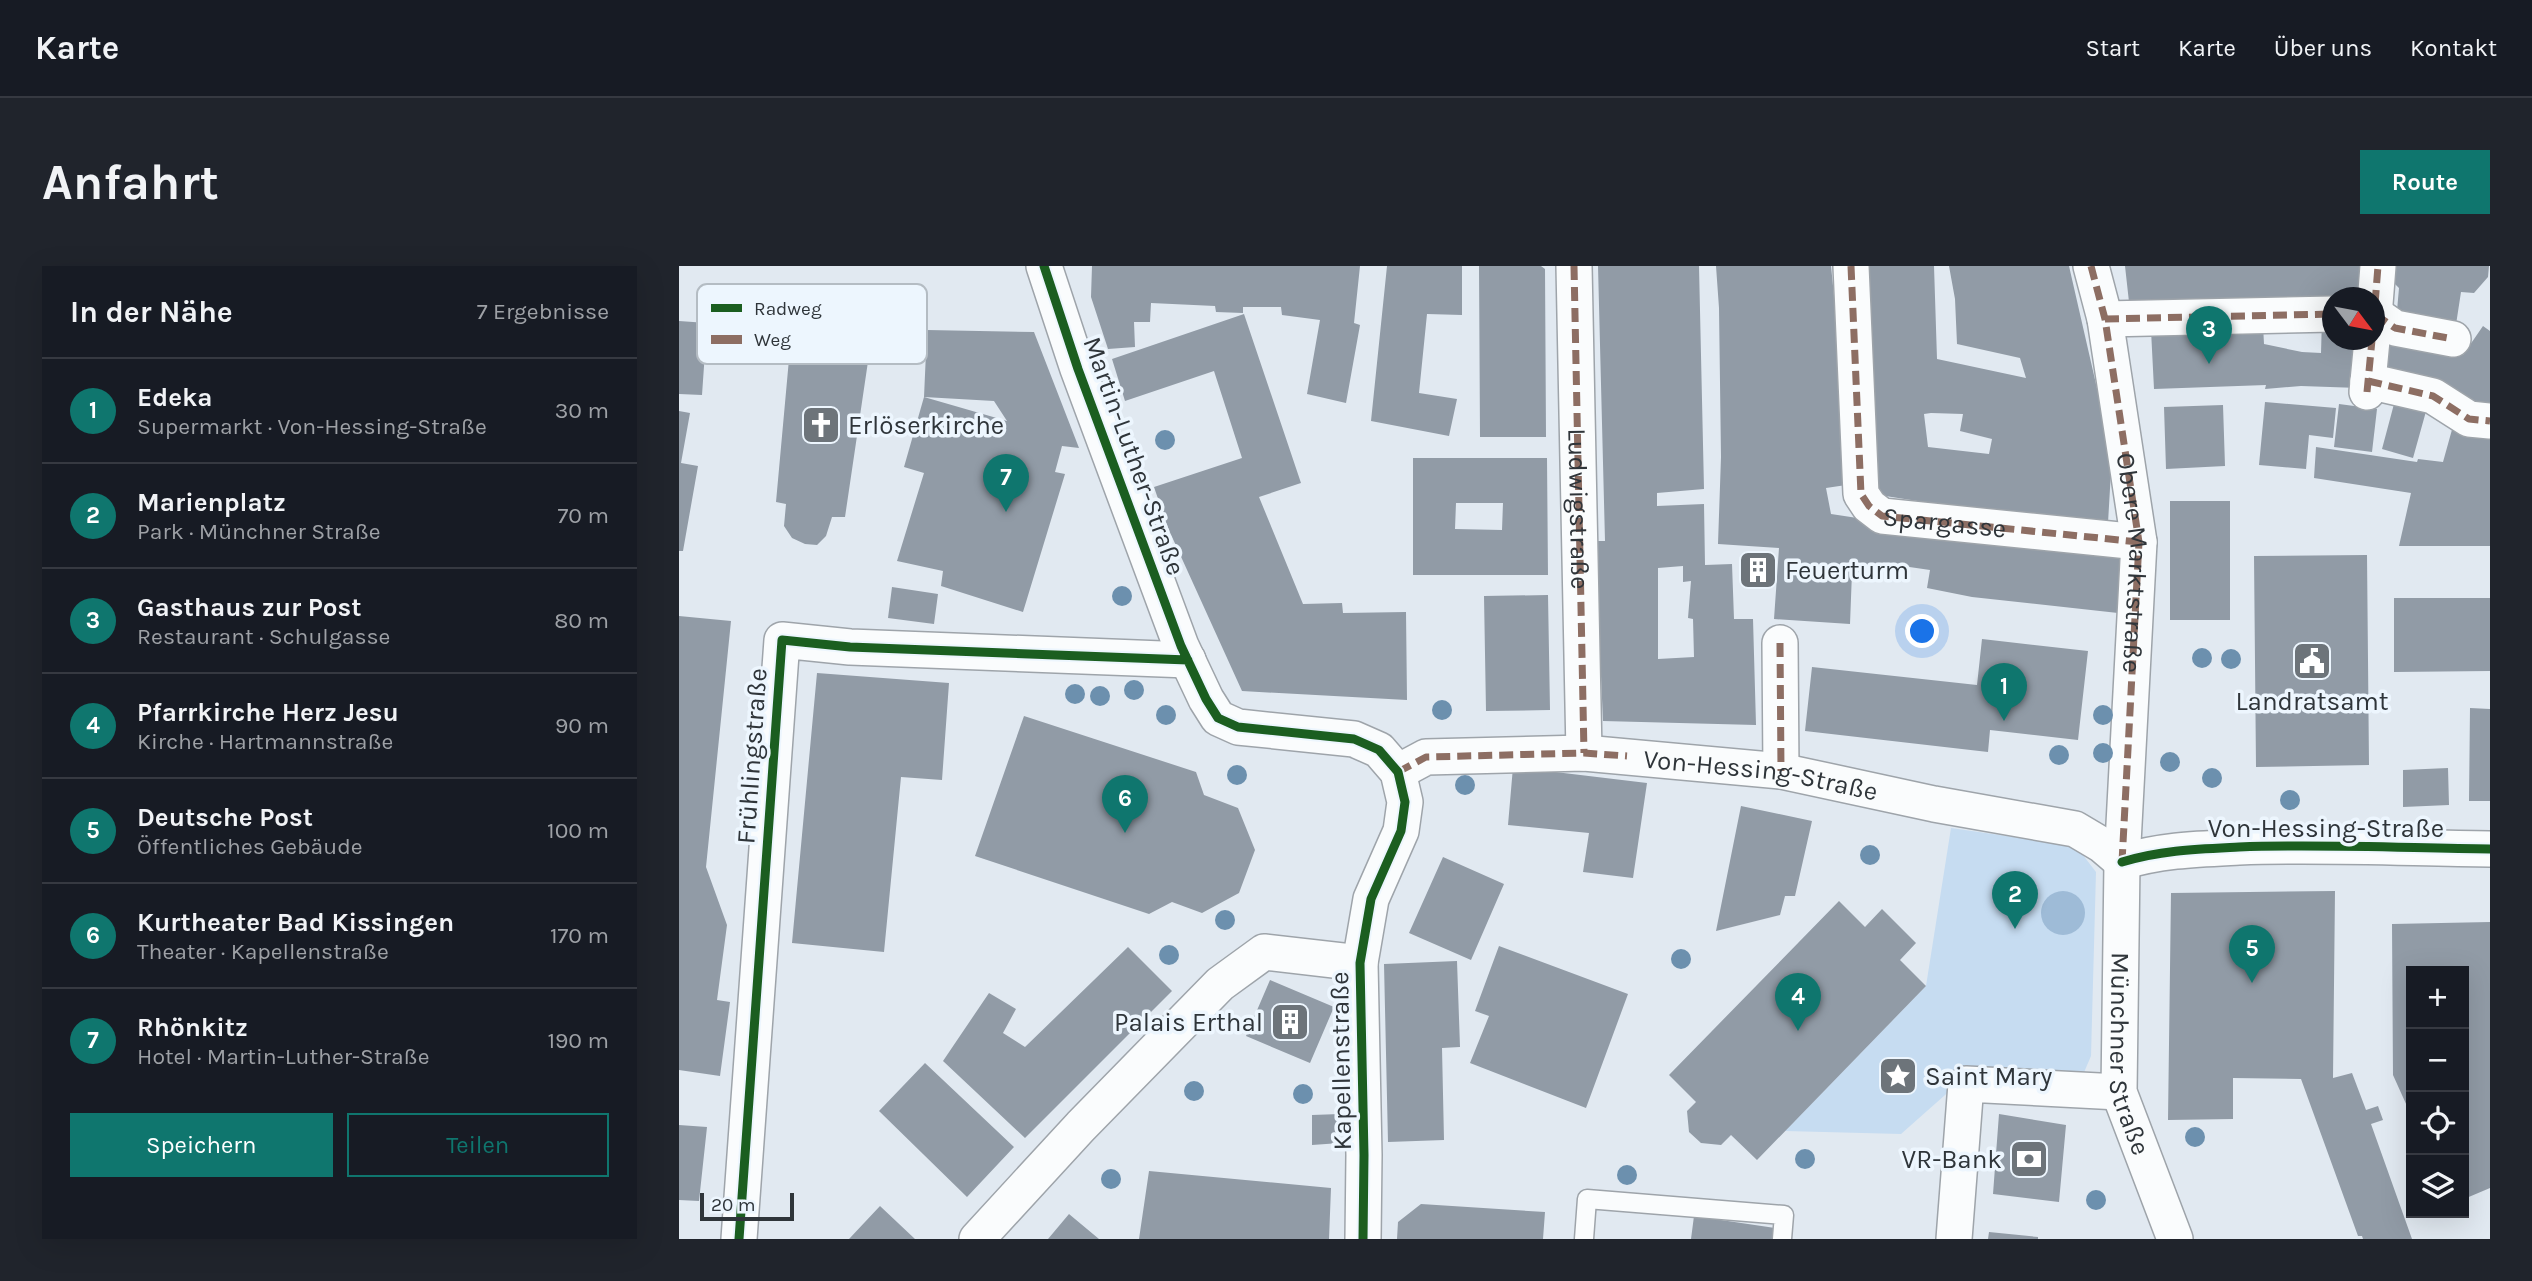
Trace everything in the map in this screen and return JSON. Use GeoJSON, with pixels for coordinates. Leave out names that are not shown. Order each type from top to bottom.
{"type":"FeatureCollection","features":[{"type":"Feature","properties":{"kind":"street","name":"Martin-Luther-Straße"},"geometry":{"type":"LineString","coordinates":[[1044,266],[1077,369],[1188,660]]}},
{"type":"Feature","properties":{"kind":"street","name":"Ludwigstraße"},"geometry":{"type":"LineString","coordinates":[[1574,266],[1584,753]]}},
{"type":"Feature","properties":{"kind":"street","name":"Spargasse"},"geometry":{"type":"LineString","coordinates":[[1851,266],[1861,494],[1869,506],[1882,516],[2139,542]]}},
{"type":"Feature","properties":{"kind":"street","name":"Obere Marktstraße"},"geometry":{"type":"LineString","coordinates":[[2091,266],[2105,319],[2139,542],[2123,862]]}},
{"type":"Feature","properties":{"kind":"street"},"geometry":{"type":"LineString","coordinates":[[2376,287],[2378,266]]}},
{"type":"Feature","properties":{"kind":"street"},"geometry":{"type":"LineString","coordinates":[[2105,319],[2322,314]]}},
{"type":"Feature","properties":{"kind":"street"},"geometry":{"type":"LineString","coordinates":[[2385,321],[2395,328],[2453,339]]}},
{"type":"Feature","properties":{"kind":"street"},"geometry":{"type":"LineString","coordinates":[[2371,350],[2367,386],[2433,396],[2469,419],[2490,421]]}},
{"type":"Feature","properties":{"kind":"street","name":"Frühlingstraße"},"geometry":{"type":"LineString","coordinates":[[739,1239],[782,640],[850,646],[1188,660]]}},
{"type":"Feature","properties":{"kind":"street"},"geometry":{"type":"LineString","coordinates":[[1780,643],[1781,771]]}},
{"type":"Feature","properties":{"kind":"street"},"geometry":{"type":"LineString","coordinates":[[1188,660],[1218,718],[1238,727],[1354,739],[1379,750],[1398,772]]}},
{"type":"Feature","properties":{"kind":"street","name":"Von-Hessing-Straße"},"geometry":{"type":"LineString","coordinates":[[1398,772],[1426,757],[1584,753],[1781,771],[1934,804],[2075,829],[2102,845],[2123,862],[2175,850],[2271,846],[2490,849]]}},
{"type":"Feature","properties":{"kind":"street","name":"Kapellenstraße"},"geometry":{"type":"LineString","coordinates":[[1363,1239],[1360,963],[1371,899],[1401,831],[1405,802],[1398,772]]}},
{"type":"Feature","properties":{"kind":"street","name":"Münchner Straße"},"geometry":{"type":"LineString","coordinates":[[2123,862],[2119,1092],[2175,1239]]}},
{"type":"Feature","properties":{"kind":"street"},"geometry":{"type":"LineString","coordinates":[[977,1239],[1081,1126],[1220,984],[1264,952],[1360,963]]}},
{"type":"Feature","properties":{"kind":"street"},"geometry":{"type":"LineString","coordinates":[[1954,1239],[1966,1084],[2119,1092]]}},
{"type":"Feature","properties":{"kind":"lane"},"geometry":{"type":"LineString","coordinates":[[1584,1239],[1587,1199],[1784,1215],[1781,1239]]}},
{"type":"Feature","properties":{"kind":"shaded area"},"geometry":{"type":"Polygon","coordinates":[[[1951,828],[2076,846],[2096,872],[2091,1056],[2082,1077],[1971,1072],[1901,1134],[1785,1131],[1926,986],[1951,828]]]}},
{"type":"Feature","properties":{"kind":"shaded area"},"geometry":{"type":"Polygon","coordinates":[[[2063,891],[2079,897],[2085,913],[2079,929],[2063,935],[2047,929],[2041,913],[2047,897],[2063,891]]]}},
{"type":"Feature","properties":{"kind":"building"},"geometry":{"type":"Polygon","coordinates":[[[1092,266],[1360,266],[1354,323],[1360,325],[1346,403],[1307,394],[1320,320],[1282,315],[1281,307],[1243,307],[1243,313],[1216,312],[1215,306],[1151,303],[1150,322],[1134,322],[1135,347],[1108,349],[1091,297],[1092,266]]]}},
{"type":"Feature","properties":{"kind":"building"},"geometry":{"type":"Polygon","coordinates":[[[1387,266],[1462,266],[1462,315],[1427,314],[1419,393],[1457,399],[1449,436],[1371,421],[1387,266]]]}},
{"type":"Feature","properties":{"kind":"building"},"geometry":{"type":"Polygon","coordinates":[[[1479,266],[1541,266],[1545,269],[1546,437],[1480,437],[1479,266]]]}},
{"type":"Feature","properties":{"kind":"building"},"geometry":{"type":"Polygon","coordinates":[[[1598,266],[1699,266],[1704,489],[1657,493],[1657,506],[1704,504],[1705,565],[1732,564],[1734,619],[1753,619],[1756,725],[1603,721],[1595,541],[1605,541],[1598,266]],[[1683,566],[1658,568],[1658,659],[1694,657],[1693,619],[1688,618],[1691,581],[1683,582],[1683,566]]]}},
{"type":"Feature","properties":{"kind":"building"},"geometry":{"type":"Polygon","coordinates":[[[1716,266],[1831,266],[1853,484],[1826,488],[1831,514],[1864,519],[1864,525],[1887,529],[2122,551],[2118,613],[1972,597],[1927,588],[1930,570],[1882,563],[1881,573],[1852,572],[1850,624],[1774,619],[1779,548],[1718,544],[1721,457],[1716,266]]]}},
{"type":"Feature","properties":{"kind":"building"},"geometry":{"type":"Polygon","coordinates":[[[1861,266],[1934,266],[1937,359],[2026,378],[2020,358],[1957,344],[1955,299],[1949,266],[2069,266],[2112,454],[2108,523],[1981,511],[1879,495],[1861,266]],[[1924,414],[1928,447],[1989,454],[1992,439],[1960,431],[1963,414],[1924,414]]]}},
{"type":"Feature","properties":{"kind":"building"},"geometry":{"type":"Polygon","coordinates":[[[2125,266],[2366,266],[2364,287],[2322,287],[2322,296],[2130,311],[2125,266]]]}},
{"type":"Feature","properties":{"kind":"building"},"geometry":{"type":"Polygon","coordinates":[[[2386,266],[2489,266],[2488,277],[2474,293],[2461,292],[2455,331],[2396,322],[2399,288],[2385,274],[2386,266]]]}},
{"type":"Feature","properties":{"kind":"building"},"geometry":{"type":"Polygon","coordinates":[[[1244,314],[1301,483],[1259,497],[1303,604],[1342,603],[1343,613],[1406,612],[1407,700],[1242,691],[1168,528],[1154,487],[1242,458],[1214,371],[1125,401],[1112,359],[1244,314]]]}},
{"type":"Feature","properties":{"kind":"building"},"geometry":{"type":"Polygon","coordinates":[[[2322,319],[2322,350],[2360,351],[2359,388],[2301,386],[2265,389],[2266,385],[2154,389],[2151,330],[2263,325],[2264,344],[2321,353],[2322,319]]]}},
{"type":"Feature","properties":{"kind":"building"},"geometry":{"type":"Polygon","coordinates":[[[679,321],[697,322],[697,364],[704,364],[702,395],[679,394],[679,321]]]}},
{"type":"Feature","properties":{"kind":"building"},"geometry":{"type":"Polygon","coordinates":[[[2483,326],[2490,331],[2490,405],[2483,416],[2377,379],[2382,350],[2385,350],[2385,335],[2463,355],[2483,326]]]}},
{"type":"Feature","properties":{"kind":"building"},"geometry":{"type":"Polygon","coordinates":[[[927,330],[1034,332],[1079,448],[1062,446],[1055,472],[1065,474],[1023,612],[941,586],[943,571],[897,561],[924,473],[904,467],[924,397],[927,330]],[[924,397],[1007,421],[994,401],[924,397]]]}},
{"type":"Feature","properties":{"kind":"building","name":"Erlöserkirche"},"geometry":{"type":"Polygon","coordinates":[[[789,364],[868,364],[845,517],[832,517],[826,536],[817,545],[805,544],[792,538],[784,526],[786,504],[776,502],[789,364]]]}},
{"type":"Feature","properties":{"kind":"building"},"geometry":{"type":"Polygon","coordinates":[[[2398,389],[2430,397],[2413,458],[2382,449],[2398,389]]]}},
{"type":"Feature","properties":{"kind":"building"},"geometry":{"type":"Polygon","coordinates":[[[2265,402],[2336,408],[2333,438],[2309,435],[2306,469],[2259,465],[2265,402]]]}},
{"type":"Feature","properties":{"kind":"building"},"geometry":{"type":"Polygon","coordinates":[[[2339,404],[2377,409],[2372,452],[2334,447],[2339,404]]]}},
{"type":"Feature","properties":{"kind":"building"},"geometry":{"type":"Polygon","coordinates":[[[2223,405],[2225,466],[2166,469],[2164,407],[2223,405]]]}},
{"type":"Feature","properties":{"kind":"building"},"geometry":{"type":"Polygon","coordinates":[[[679,411],[690,413],[681,463],[698,466],[683,551],[679,551],[679,411]]]}},
{"type":"Feature","properties":{"kind":"building"},"geometry":{"type":"Polygon","coordinates":[[[2453,426],[2490,434],[2490,546],[2399,546],[2411,493],[2314,478],[2316,447],[2417,462],[2418,459],[2443,462],[2453,426]]]}},
{"type":"Feature","properties":{"kind":"building"},"geometry":{"type":"Polygon","coordinates":[[[1413,458],[1547,458],[1548,575],[1413,575],[1413,458]],[[1456,503],[1455,529],[1502,530],[1503,503],[1456,503]]]}},
{"type":"Feature","properties":{"kind":"building"},"geometry":{"type":"Polygon","coordinates":[[[2170,501],[2230,501],[2230,620],[2170,620],[2170,501]]]}},
{"type":"Feature","properties":{"kind":"building","name":"Feuerturm"},"geometry":{"type":"Polygon","coordinates":[[[1758,552],[1771,557],[1776,570],[1771,583],[1758,588],[1745,583],[1740,570],[1745,557],[1758,552]]]}},
{"type":"Feature","properties":{"kind":"building","name":"Landratsamt"},"geometry":{"type":"Polygon","coordinates":[[[2367,555],[2369,765],[2256,767],[2254,556],[2367,555]]]}},
{"type":"Feature","properties":{"kind":"building"},"geometry":{"type":"Polygon","coordinates":[[[892,587],[938,594],[934,624],[888,618],[892,587]]]}},
{"type":"Feature","properties":{"kind":"building"},"geometry":{"type":"Polygon","coordinates":[[[1548,595],[1550,710],[1486,711],[1484,596],[1548,595]]]}},
{"type":"Feature","properties":{"kind":"building"},"geometry":{"type":"Polygon","coordinates":[[[2394,598],[2490,598],[2490,671],[2394,672],[2394,598]]]}},
{"type":"Feature","properties":{"kind":"building"},"geometry":{"type":"Polygon","coordinates":[[[679,616],[731,621],[706,867],[727,925],[717,1000],[730,1002],[720,1076],[679,1070],[679,616]]]}},
{"type":"Feature","properties":{"kind":"building"},"geometry":{"type":"Polygon","coordinates":[[[1982,639],[2088,651],[2078,740],[1990,730],[1988,752],[1805,731],[1812,667],[1977,685],[1982,639]]]}},
{"type":"Feature","properties":{"kind":"building"},"geometry":{"type":"Polygon","coordinates":[[[817,673],[949,683],[942,780],[901,777],[884,952],[792,943],[817,673]]]}},
{"type":"Feature","properties":{"kind":"building"},"geometry":{"type":"Polygon","coordinates":[[[2470,708],[2490,709],[2490,801],[2469,801],[2470,708]]]}},
{"type":"Feature","properties":{"kind":"building"},"geometry":{"type":"Polygon","coordinates":[[[1024,716],[1196,772],[1204,795],[1238,808],[1255,850],[1239,893],[1202,913],[1172,902],[1149,914],[975,856],[1024,716]]]}},
{"type":"Feature","properties":{"kind":"building"},"geometry":{"type":"Polygon","coordinates":[[[1513,767],[1647,783],[1633,878],[1583,872],[1589,833],[1508,825],[1513,767]]]}},
{"type":"Feature","properties":{"kind":"building"},"geometry":{"type":"Polygon","coordinates":[[[2448,768],[2449,805],[2403,807],[2403,770],[2448,768]]]}},
{"type":"Feature","properties":{"kind":"building"},"geometry":{"type":"Polygon","coordinates":[[[1741,806],[1812,821],[1795,896],[1785,896],[1780,915],[1716,931],[1741,806]]]}},
{"type":"Feature","properties":{"kind":"building"},"geometry":{"type":"Polygon","coordinates":[[[1443,857],[1504,884],[1471,960],[1409,933],[1443,857]]]}},
{"type":"Feature","properties":{"kind":"building"},"geometry":{"type":"Polygon","coordinates":[[[2335,891],[2333,1078],[2352,1073],[2366,1110],[2378,1106],[2383,1120],[2371,1124],[2412,1239],[2363,1239],[2358,1236],[2301,1079],[2233,1078],[2233,1119],[2168,1120],[2171,893],[2335,891]]]}},
{"type":"Feature","properties":{"kind":"building"},"geometry":{"type":"Polygon","coordinates":[[[1839,901],[1865,927],[1882,909],[1916,943],[1900,960],[1926,986],[1757,1160],[1731,1135],[1721,1145],[1701,1143],[1689,1132],[1687,1111],[1696,1102],[1669,1075],[1839,901]]]}},
{"type":"Feature","properties":{"kind":"building"},"geometry":{"type":"Polygon","coordinates":[[[2490,922],[2490,1188],[2469,1197],[2469,966],[2406,966],[2406,1104],[2393,1075],[2392,924],[2490,922]]]}},
{"type":"Feature","properties":{"kind":"building"},"geometry":{"type":"Polygon","coordinates":[[[1499,946],[1628,994],[1586,1108],[1470,1063],[1489,1016],[1475,1011],[1499,946]]]}},
{"type":"Feature","properties":{"kind":"building"},"geometry":{"type":"Polygon","coordinates":[[[1128,947],[1172,991],[1025,1138],[943,1061],[989,993],[1016,1009],[1003,1033],[1025,1047],[1128,947]]]}},
{"type":"Feature","properties":{"kind":"building"},"geometry":{"type":"Polygon","coordinates":[[[1457,961],[1460,1047],[1442,1048],[1444,1140],[1388,1142],[1384,964],[1457,961]]]}},
{"type":"Feature","properties":{"kind":"building","name":"Palais Erthal"},"geometry":{"type":"Polygon","coordinates":[[[1270,980],[1334,1007],[1310,1063],[1246,1036],[1270,980]]]}},
{"type":"Feature","properties":{"kind":"building"},"geometry":{"type":"Polygon","coordinates":[[[925,1063],[1014,1147],[967,1197],[879,1111],[925,1063]]]}},
{"type":"Feature","properties":{"kind":"building"},"geometry":{"type":"Polygon","coordinates":[[[1340,1114],[1340,1143],[1312,1145],[1312,1115],[1340,1114]]]}},
{"type":"Feature","properties":{"kind":"building","name":"VR-Bank"},"geometry":{"type":"Polygon","coordinates":[[[1999,1114],[2066,1125],[2059,1202],[1993,1194],[1999,1114]]]}},
{"type":"Feature","properties":{"kind":"building"},"geometry":{"type":"Polygon","coordinates":[[[679,1125],[707,1127],[699,1201],[679,1200],[679,1125]]]}},
{"type":"Feature","properties":{"kind":"building"},"geometry":{"type":"Polygon","coordinates":[[[1149,1171],[1331,1188],[1329,1239],[1139,1239],[1149,1171]]]}},
{"type":"Feature","properties":{"kind":"building"},"geometry":{"type":"Polygon","coordinates":[[[1421,1204],[1545,1212],[1543,1239],[1397,1239],[1398,1222],[1421,1204]]]}},
{"type":"Feature","properties":{"kind":"building"},"geometry":{"type":"Polygon","coordinates":[[[880,1206],[915,1239],[849,1239],[880,1206]]]}},
{"type":"Feature","properties":{"kind":"building"},"geometry":{"type":"Polygon","coordinates":[[[1069,1214],[1099,1239],[1048,1239],[1069,1214]]]}},
{"type":"Feature","properties":{"kind":"building"},"geometry":{"type":"Polygon","coordinates":[[[1694,1216],[1775,1228],[1773,1239],[1691,1239],[1694,1216]]]}},
{"type":"Feature","properties":{"kind":"building"},"geometry":{"type":"Polygon","coordinates":[[[1989,1232],[2038,1237],[2038,1239],[1988,1239],[1989,1232]]]}},
{"type":"Feature","properties":{"kind":"marked path"},"geometry":{"type":"LineString","coordinates":[[1574,266],[1584,753]]}},
{"type":"Feature","properties":{"kind":"marked path"},"geometry":{"type":"LineString","coordinates":[[1851,266],[1861,494],[1869,506],[1882,516],[2139,542]]}},
{"type":"Feature","properties":{"kind":"marked path"},"geometry":{"type":"LineString","coordinates":[[2091,266],[2105,319],[2139,542],[2122,862]]}},
{"type":"Feature","properties":{"kind":"marked path"},"geometry":{"type":"LineString","coordinates":[[2376,287],[2378,266]]}},
{"type":"Feature","properties":{"kind":"marked path"},"geometry":{"type":"LineString","coordinates":[[2105,319],[2322,314]]}},
{"type":"Feature","properties":{"kind":"marked path"},"geometry":{"type":"LineString","coordinates":[[2385,321],[2395,328],[2453,339]]}},
{"type":"Feature","properties":{"kind":"marked path"},"geometry":{"type":"LineString","coordinates":[[2367,392],[2371,350]]}},
{"type":"Feature","properties":{"kind":"marked path"},"geometry":{"type":"LineString","coordinates":[[2368,381],[2433,396],[2469,419],[2490,421]]}},
{"type":"Feature","properties":{"kind":"marked path"},"geometry":{"type":"LineString","coordinates":[[1780,643],[1781,771]]}},
{"type":"Feature","properties":{"kind":"marked path"},"geometry":{"type":"LineString","coordinates":[[1398,772],[1426,757],[1584,753],[1627,756]]}},
{"type":"Feature","properties":{"kind":"cycle path"},"geometry":{"type":"LineString","coordinates":[[1044,266],[1078,369],[1181,646],[1218,718],[1238,727],[1354,739],[1379,750],[1398,772],[1405,802],[1401,831],[1371,899],[1360,963],[1363,1239]]}},
{"type":"Feature","properties":{"kind":"cycle path"},"geometry":{"type":"LineString","coordinates":[[739,1239],[782,640],[850,647],[1188,660]]}},
{"type":"Feature","properties":{"kind":"cycle path"},"geometry":{"type":"LineString","coordinates":[[2122,862],[2195,849],[2239,847],[2490,849]]}},
{"type":"Feature","properties":{"kind":"place","name":"Gasthaus zur Post"},"geometry":{"type":"Point","coordinates":[2209,364]}},
{"type":"Feature","properties":{"kind":"place","name":"Erlöserkirche"},"geometry":{"type":"Point","coordinates":[821,425]}},
{"type":"Feature","properties":{"kind":"place","name":"Rhönkitz"},"geometry":{"type":"Point","coordinates":[1006,512]}},
{"type":"Feature","properties":{"kind":"place","name":"Feuerturm"},"geometry":{"type":"Point","coordinates":[1758,570]}},
{"type":"Feature","properties":{"kind":"place","name":"Landratsamt"},"geometry":{"type":"Point","coordinates":[2312,661]}},
{"type":"Feature","properties":{"kind":"place","name":"Edeka"},"geometry":{"type":"Point","coordinates":[2004,721]}},
{"type":"Feature","properties":{"kind":"place","name":"Kurtheater Bad Kissingen"},"geometry":{"type":"Point","coordinates":[1125,833]}},
{"type":"Feature","properties":{"kind":"place","name":"Marienplatz"},"geometry":{"type":"Point","coordinates":[2015,929]}},
{"type":"Feature","properties":{"kind":"place","name":"Deutsche Post"},"geometry":{"type":"Point","coordinates":[2252,983]}},
{"type":"Feature","properties":{"kind":"place","name":"Palais Erthal"},"geometry":{"type":"Point","coordinates":[1290,1022]}},
{"type":"Feature","properties":{"kind":"place","name":"Pfarrkirche Herz Jesu"},"geometry":{"type":"Point","coordinates":[1798,1031]}},
{"type":"Feature","properties":{"kind":"place","name":"Saint Mary"},"geometry":{"type":"Point","coordinates":[1898,1076]}},
{"type":"Feature","properties":{"kind":"place","name":"VR-Bank"},"geometry":{"type":"Point","coordinates":[2029,1159]}}]}
